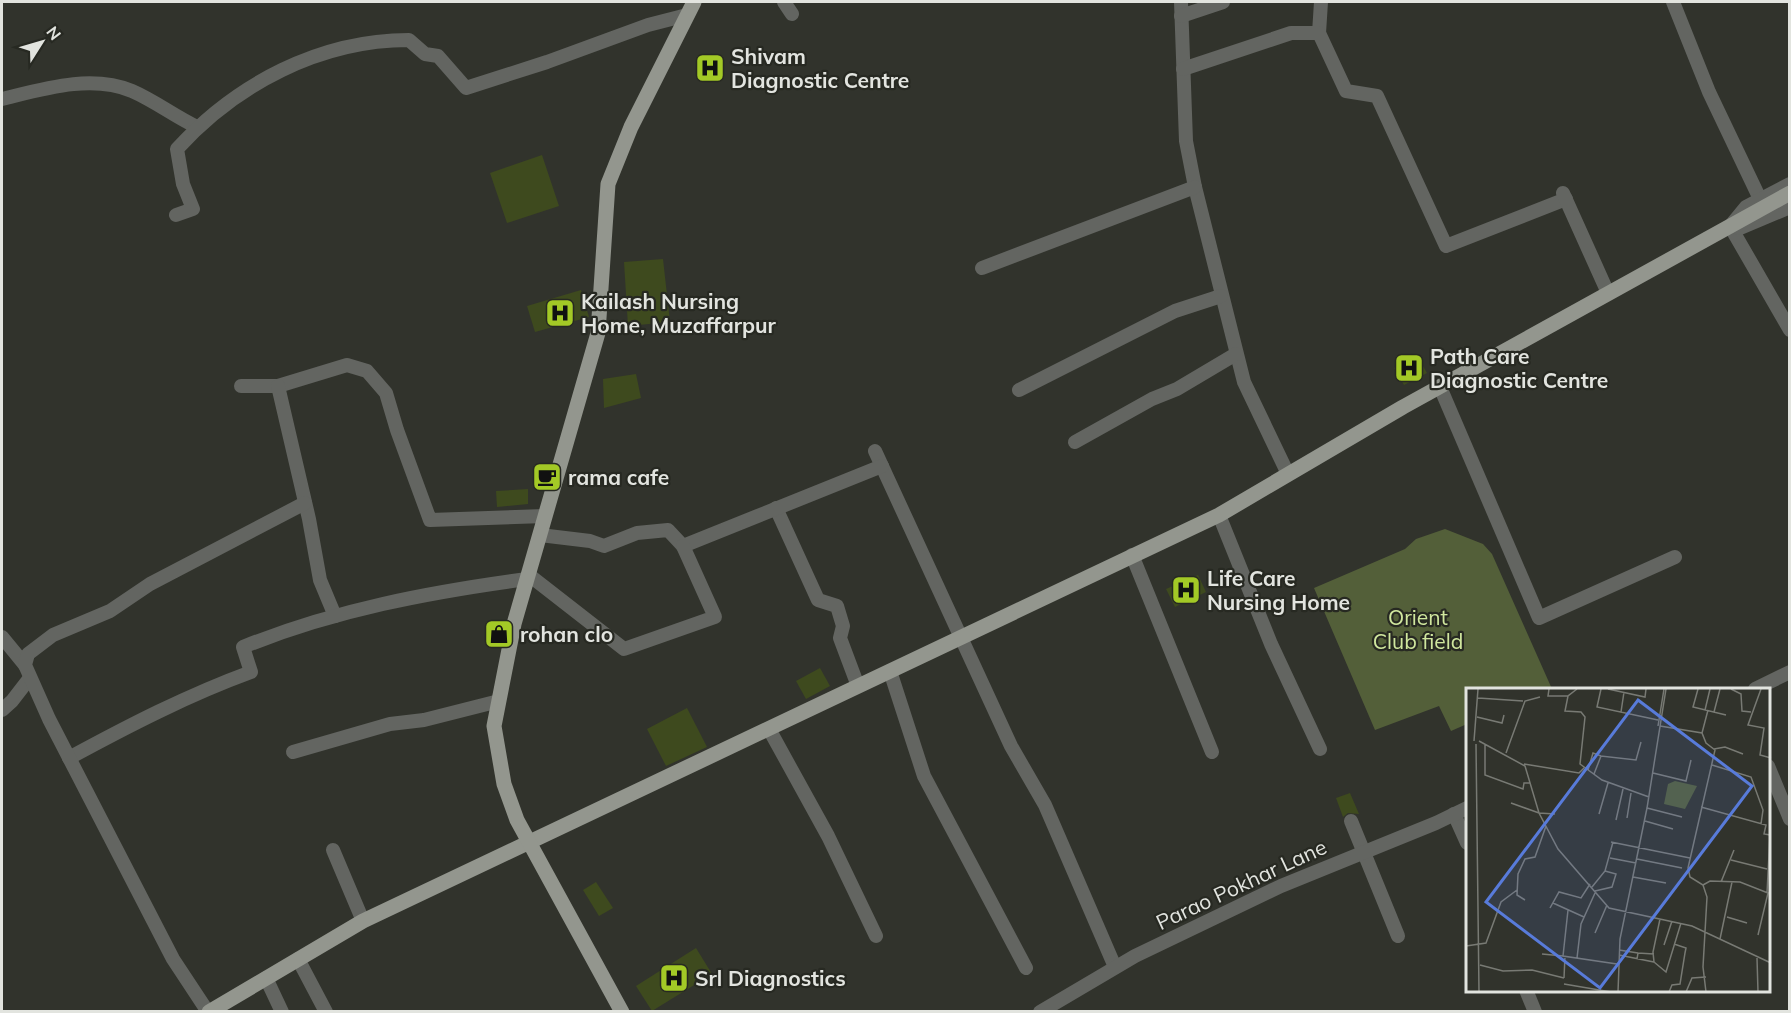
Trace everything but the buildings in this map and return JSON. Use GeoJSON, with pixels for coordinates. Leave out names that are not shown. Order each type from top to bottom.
{"type":"FeatureCollection","features":[{"type":"Feature","properties":{"kind":"main road"},"geometry":{"type":"LineString","coordinates":[[622,1011],[516,820],[504,784],[494,726],[514,624],[598,333],[608,184],[631,127],[691,8]]}},
{"type":"Feature","properties":{"kind":"main road"},"geometry":{"type":"LineString","coordinates":[[209,1011],[363,921],[1219,515],[1440,387],[1790,193]]}},
{"type":"Feature","properties":{"kind":"street"},"geometry":{"type":"LineString","coordinates":[[784,2],[792,14]]}},
{"type":"Feature","properties":{"kind":"street"},"geometry":{"type":"LineString","coordinates":[[1181,2],[1184,32],[1186,141],[1195,187],[1244,382],[1288,474]]}},
{"type":"Feature","properties":{"kind":"street"},"geometry":{"type":"LineString","coordinates":[[1181,16],[1223,2]]}},
{"type":"Feature","properties":{"kind":"street"},"geometry":{"type":"LineString","coordinates":[[1321,2],[1319,33],[1346,92],[1377,96],[1446,246],[1565,196],[1608,293]]}},
{"type":"Feature","properties":{"kind":"street"},"geometry":{"type":"LineString","coordinates":[[1673,2],[1710,92],[1760,199]]}},
{"type":"Feature","properties":{"kind":"street"},"geometry":{"type":"LineString","coordinates":[[176,215],[193,209],[183,184],[177,149],[197,127],[264,78],[295,64],[369,42],[409,40],[425,54],[438,56],[466,88],[547,62],[691,8]]}},
{"type":"Feature","properties":{"kind":"street"},"geometry":{"type":"LineString","coordinates":[[1183,69],[1291,33],[1319,33]]}},
{"type":"Feature","properties":{"kind":"street"},"geometry":{"type":"LineString","coordinates":[[2,99],[64,85],[102,83],[141,95],[197,127]]}},
{"type":"Feature","properties":{"kind":"street"},"geometry":{"type":"LineString","coordinates":[[1730,226],[1746,207],[1790,184]]}},
{"type":"Feature","properties":{"kind":"street"},"geometry":{"type":"LineString","coordinates":[[982,268],[1195,187]]}},
{"type":"Feature","properties":{"kind":"street"},"geometry":{"type":"LineString","coordinates":[[1730,226],[1740,228],[1790,207]]}},
{"type":"Feature","properties":{"kind":"street"},"geometry":{"type":"LineString","coordinates":[[1730,226],[1790,330]]}},
{"type":"Feature","properties":{"kind":"street"},"geometry":{"type":"LineString","coordinates":[[1019,390],[1175,311],[1221,296]]}},
{"type":"Feature","properties":{"kind":"street"},"geometry":{"type":"LineString","coordinates":[[1074,442],[1152,399],[1178,389],[1236,354]]}},
{"type":"Feature","properties":{"kind":"street"},"geometry":{"type":"LineString","coordinates":[[242,386],[278,386],[347,366],[367,371],[386,393],[430,520],[545,516]]}},
{"type":"Feature","properties":{"kind":"street"},"geometry":{"type":"LineString","coordinates":[[278,386],[320,580],[335,616]]}},
{"type":"Feature","properties":{"kind":"street"},"geometry":{"type":"LineString","coordinates":[[1440,387],[1539,618],[1675,557]]}},
{"type":"Feature","properties":{"kind":"street"},"geometry":{"type":"LineString","coordinates":[[875,451],[1011,747],[1045,805],[1115,967]]}},
{"type":"Feature","properties":{"kind":"street"},"geometry":{"type":"LineString","coordinates":[[683,546],[882,466]]}},
{"type":"Feature","properties":{"kind":"street"},"geometry":{"type":"LineString","coordinates":[[25,665],[28,654],[53,635],[110,611],[150,584],[305,503]]}},
{"type":"Feature","properties":{"kind":"street"},"geometry":{"type":"LineString","coordinates":[[776,508],[818,600],[837,606],[843,626],[840,638],[858,686]]}},
{"type":"Feature","properties":{"kind":"street"},"geometry":{"type":"LineString","coordinates":[[1219,515],[1271,644],[1320,749]]}},
{"type":"Feature","properties":{"kind":"street"},"geometry":{"type":"LineString","coordinates":[[69,758],[136,722],[216,685],[251,672],[243,647],[278,633],[414,596],[528,577],[624,649],[715,617],[683,546],[668,530],[637,533],[604,546],[590,541],[540,535]]}},
{"type":"Feature","properties":{"kind":"street"},"geometry":{"type":"LineString","coordinates":[[1132,555],[1212,752]]}},
{"type":"Feature","properties":{"kind":"street"},"geometry":{"type":"LineString","coordinates":[[2,637],[25,665],[29,679],[173,959],[209,1011]]}},
{"type":"Feature","properties":{"kind":"street"},"geometry":{"type":"LineString","coordinates":[[890,670],[924,776],[1026,968]]}},
{"type":"Feature","properties":{"kind":"street"},"geometry":{"type":"LineString","coordinates":[[1757,688],[1790,672]]}},
{"type":"Feature","properties":{"kind":"street"},"geometry":{"type":"LineString","coordinates":[[2,710],[29,679]]}},
{"type":"Feature","properties":{"kind":"street"},"geometry":{"type":"LineString","coordinates":[[293,752],[390,724],[424,720],[499,701]]}},
{"type":"Feature","properties":{"kind":"street"},"geometry":{"type":"LineString","coordinates":[[769,729],[828,836],[876,936]]}},
{"type":"Feature","properties":{"kind":"street"},"geometry":{"type":"LineString","coordinates":[[1770,771],[1790,819]]}},
{"type":"Feature","properties":{"kind":"street","name":"Parao Pokhar Lane"},"geometry":{"type":"LineString","coordinates":[[1040,1011],[1115,967],[1281,886],[1466,808]]}},
{"type":"Feature","properties":{"kind":"street"},"geometry":{"type":"LineString","coordinates":[[1454,814],[1466,841]]}},
{"type":"Feature","properties":{"kind":"street"},"geometry":{"type":"LineString","coordinates":[[1351,821],[1365,850],[1398,936]]}},
{"type":"Feature","properties":{"kind":"street"},"geometry":{"type":"LineString","coordinates":[[333,850],[363,921]]}},
{"type":"Feature","properties":{"kind":"street"},"geometry":{"type":"LineString","coordinates":[[298,959],[326,1011]]}},
{"type":"Feature","properties":{"kind":"street"},"geometry":{"type":"LineString","coordinates":[[266,978],[282,1011]]}},
{"type":"Feature","properties":{"kind":"street"},"geometry":{"type":"LineString","coordinates":[[1527,992],[1534,1011]]}},
{"type":"Feature","properties":{"kind":"green space","name":"Orient Club field"},"geometry":{"type":"Polygon","coordinates":[[[1445,529],[1483,544],[1492,554],[1552,688],[1466,688],[1466,724],[1451,731],[1439,706],[1375,730],[1314,588],[1405,549],[1416,539],[1445,529]]]}},
{"type":"Feature","properties":{"kind":"place","name":"Shivam Diagnostic Centre"},"geometry":{"type":"Point","coordinates":[710,68]}},
{"type":"Feature","properties":{"kind":"place","name":"Kailash Nursing Home, Muzaffarpur"},"geometry":{"type":"Point","coordinates":[560,313]}},
{"type":"Feature","properties":{"kind":"place","name":"Path Care Diagnostic Centre"},"geometry":{"type":"Point","coordinates":[1409,368]}},
{"type":"Feature","properties":{"kind":"place","name":"rama cafe"},"geometry":{"type":"Point","coordinates":[547,477]}},
{"type":"Feature","properties":{"kind":"place","name":"Life Care Nursing Home"},"geometry":{"type":"Point","coordinates":[1186,590]}},
{"type":"Feature","properties":{"kind":"place","name":"rohan clo"},"geometry":{"type":"Point","coordinates":[499,634]}},
{"type":"Feature","properties":{"kind":"place","name":"Srl Diagnostics"},"geometry":{"type":"Point","coordinates":[674,978]}}]}
